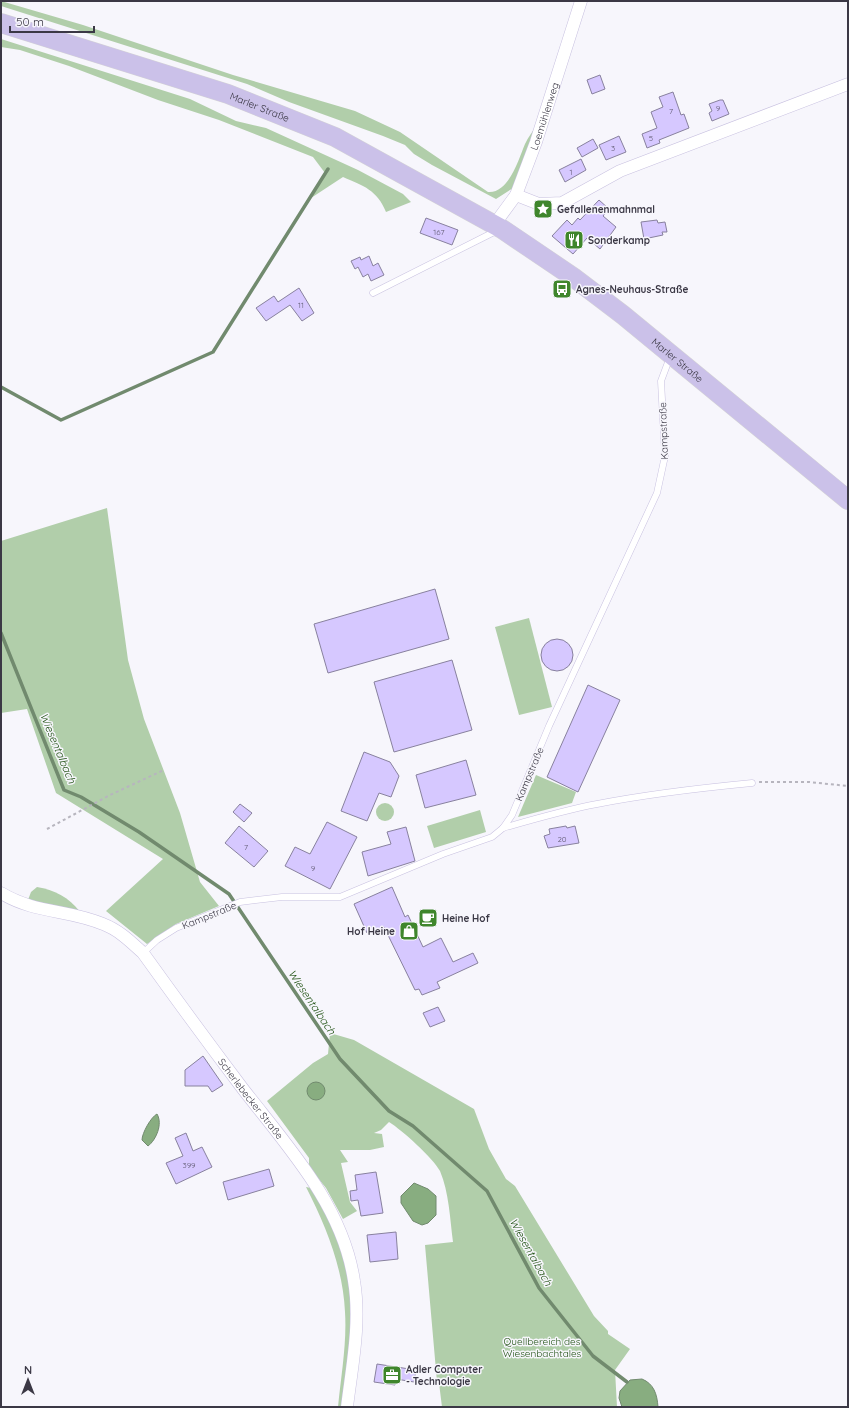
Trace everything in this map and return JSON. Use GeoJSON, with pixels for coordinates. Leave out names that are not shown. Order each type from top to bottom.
{"type":"FeatureCollection","features":[{"type":"Feature","properties":{"kind":"main road","name":"Marler Straße"},"geometry":{"type":"LineString","coordinates":[[1,23],[228,94],[335,137],[374,157],[498,227],[573,277],[848,500]]}},
{"type":"Feature","properties":{"kind":"street","name":"Loemühlenweg"},"geometry":{"type":"LineString","coordinates":[[498,227],[516,195],[536,142],[581,1]]}},
{"type":"Feature","properties":{"kind":"street"},"geometry":{"type":"LineString","coordinates":[[516,195],[539,204],[562,203],[620,171],[848,84]]}},
{"type":"Feature","properties":{"kind":"street","name":"Scherlebecker Straße"},"geometry":{"type":"LineString","coordinates":[[1,893],[27,906],[85,918],[105,924],[120,933],[143,953],[314,1182],[338,1223],[348,1253],[356,1299],[354,1348],[347,1407]]}},
{"type":"Feature","properties":{"kind":"lane"},"geometry":{"type":"LineString","coordinates":[[373,294],[498,227]]}},
{"type":"Feature","properties":{"kind":"lane","name":"Kampstraße"},"geometry":{"type":"LineString","coordinates":[[143,953],[157,940],[176,928],[224,907],[240,902],[282,897],[340,897],[443,854],[492,837],[503,828],[512,815],[549,726],[657,493],[665,456],[661,381],[671,356]]}},
{"type":"Feature","properties":{"kind":"lane"},"geometry":{"type":"LineString","coordinates":[[503,828],[597,804],[677,791],[752,782]]}},
{"type":"Feature","properties":{"kind":"path"},"geometry":{"type":"LineString","coordinates":[[48,829],[110,795],[164,770]]}},
{"type":"Feature","properties":{"kind":"path"},"geometry":{"type":"LineString","coordinates":[[752,782],[809,782],[848,786]]}},
{"type":"Feature","properties":{"kind":"green space"},"geometry":{"type":"Polygon","coordinates":[[[1,1],[83,25],[233,75],[355,111],[400,132],[488,192],[495,191],[502,187],[507,181],[516,166],[526,141],[537,125],[513,188],[496,199],[432,165],[414,154],[405,145],[383,136],[289,102],[247,84],[1,6],[1,1]]]}},
{"type":"Feature","properties":{"kind":"green space"},"geometry":{"type":"Polygon","coordinates":[[[1,39],[190,99],[236,121],[266,128],[358,170],[403,194],[411,202],[386,212],[374,194],[363,186],[343,177],[311,198],[325,173],[313,157],[219,120],[158,100],[69,66],[20,50],[1,47],[1,39]]]}},
{"type":"Feature","properties":{"kind":"green space"},"geometry":{"type":"Polygon","coordinates":[[[107,508],[128,660],[144,719],[180,813],[200,882],[219,906],[176,924],[147,944],[106,911],[163,859],[56,793],[27,709],[1,713],[1,541],[107,508]]]}},
{"type":"Feature","properties":{"kind":"green space"},"geometry":{"type":"Polygon","coordinates":[[[529,618],[552,707],[519,715],[495,627],[529,618]]]}},
{"type":"Feature","properties":{"kind":"green space"},"geometry":{"type":"Polygon","coordinates":[[[536,775],[576,792],[572,803],[518,817],[536,775]]]}},
{"type":"Feature","properties":{"kind":"green space"},"geometry":{"type":"Polygon","coordinates":[[[381,803],[389,803],[394,808],[392,819],[389,821],[381,821],[376,816],[376,808],[381,803]]]}},
{"type":"Feature","properties":{"kind":"green space"},"geometry":{"type":"Polygon","coordinates":[[[480,810],[486,832],[434,848],[427,826],[480,810]]]}},
{"type":"Feature","properties":{"kind":"green space"},"geometry":{"type":"Polygon","coordinates":[[[37,887],[61,895],[71,902],[80,912],[28,900],[31,892],[37,887]]]}},
{"type":"Feature","properties":{"kind":"green space","name":"Quellbereich des Wiesenbachtales"},"geometry":{"type":"Polygon","coordinates":[[[330,1033],[354,1040],[474,1109],[489,1149],[506,1179],[515,1186],[594,1316],[608,1331],[608,1334],[630,1349],[615,1370],[617,1407],[442,1407],[439,1383],[437,1382],[425,1245],[453,1242],[447,1197],[440,1171],[431,1159],[417,1145],[389,1122],[381,1130],[374,1133],[382,1134],[384,1147],[370,1150],[340,1150],[348,1162],[341,1163],[350,1202],[357,1211],[343,1219],[326,1188],[309,1167],[309,1158],[267,1101],[313,1063],[328,1054],[330,1033]]]}},
{"type":"Feature","properties":{"kind":"green space"},"geometry":{"type":"Polygon","coordinates":[[[306,1187],[311,1188],[328,1212],[340,1243],[351,1288],[351,1325],[343,1407],[338,1407],[345,1336],[344,1296],[337,1263],[327,1232],[306,1187]]]}},
{"type":"Feature","properties":{"kind":"shaded area"},"geometry":{"type":"Polygon","coordinates":[[[316,1082],[322,1085],[325,1091],[322,1097],[316,1100],[310,1097],[307,1091],[310,1085],[316,1082]]]}},
{"type":"Feature","properties":{"kind":"shaded area"},"geometry":{"type":"Polygon","coordinates":[[[157,1114],[159,1118],[158,1132],[154,1140],[148,1146],[142,1140],[142,1137],[145,1129],[157,1114]]]}},
{"type":"Feature","properties":{"kind":"shaded area"},"geometry":{"type":"Polygon","coordinates":[[[414,1183],[428,1189],[436,1196],[436,1215],[428,1223],[422,1225],[413,1221],[401,1203],[401,1196],[414,1183]]]}},
{"type":"Feature","properties":{"kind":"shaded area"},"geometry":{"type":"Polygon","coordinates":[[[642,1379],[646,1381],[654,1390],[658,1407],[622,1407],[619,1398],[620,1391],[630,1380],[642,1379]]]}},
{"type":"Feature","properties":{"kind":"building"},"geometry":{"type":"Polygon","coordinates":[[[600,75],[605,89],[592,94],[587,80],[600,75]]]}},
{"type":"Feature","properties":{"kind":"building"},"geometry":{"type":"Polygon","coordinates":[[[673,92],[681,115],[684,114],[689,128],[659,140],[660,143],[647,148],[642,134],[657,128],[651,112],[663,107],[659,97],[673,92]]]}},
{"type":"Feature","properties":{"kind":"building"},"geometry":{"type":"Polygon","coordinates":[[[723,100],[729,114],[712,121],[709,113],[712,111],[709,104],[723,100]]]}},
{"type":"Feature","properties":{"kind":"building"},"geometry":{"type":"Polygon","coordinates":[[[619,136],[626,152],[606,160],[599,145],[619,136]]]}},
{"type":"Feature","properties":{"kind":"building"},"geometry":{"type":"Polygon","coordinates":[[[593,139],[598,148],[582,157],[577,148],[593,139]]]}},
{"type":"Feature","properties":{"kind":"building"},"geometry":{"type":"Polygon","coordinates":[[[581,159],[586,170],[565,182],[559,170],[581,159]]]}},
{"type":"Feature","properties":{"kind":"building"},"geometry":{"type":"Polygon","coordinates":[[[599,200],[609,209],[603,216],[616,227],[600,249],[587,238],[573,254],[552,236],[567,220],[572,225],[578,218],[580,220],[599,200]]]}},
{"type":"Feature","properties":{"kind":"building"},"geometry":{"type":"Polygon","coordinates":[[[426,218],[458,230],[452,245],[420,233],[426,218]]]}},
{"type":"Feature","properties":{"kind":"building"},"geometry":{"type":"Polygon","coordinates":[[[657,220],[658,223],[665,222],[667,232],[662,232],[663,235],[644,239],[641,222],[657,220]]]}},
{"type":"Feature","properties":{"kind":"building"},"geometry":{"type":"Polygon","coordinates":[[[369,256],[373,266],[378,263],[384,275],[371,281],[368,274],[363,277],[358,267],[355,269],[351,261],[360,257],[361,260],[369,256]]]}},
{"type":"Feature","properties":{"kind":"building"},"geometry":{"type":"Polygon","coordinates":[[[299,288],[314,313],[302,321],[290,305],[266,321],[256,308],[274,296],[278,302],[299,288]]]}},
{"type":"Feature","properties":{"kind":"building"},"geometry":{"type":"Polygon","coordinates":[[[435,589],[449,639],[328,673],[314,624],[435,589]]]}},
{"type":"Feature","properties":{"kind":"building"},"geometry":{"type":"Polygon","coordinates":[[[554,639],[560,639],[570,646],[573,655],[572,661],[566,668],[560,671],[554,671],[544,664],[541,658],[541,652],[548,642],[554,639]]]}},
{"type":"Feature","properties":{"kind":"building"},"geometry":{"type":"Polygon","coordinates":[[[452,660],[472,730],[394,752],[374,682],[452,660]]]}},
{"type":"Feature","properties":{"kind":"building"},"geometry":{"type":"Polygon","coordinates":[[[588,685],[620,700],[578,792],[547,777],[588,685]]]}},
{"type":"Feature","properties":{"kind":"building"},"geometry":{"type":"Polygon","coordinates":[[[364,752],[390,762],[399,776],[391,797],[379,793],[367,821],[341,811],[364,752]]]}},
{"type":"Feature","properties":{"kind":"building"},"geometry":{"type":"Polygon","coordinates":[[[466,760],[476,795],[425,808],[416,775],[466,760]]]}},
{"type":"Feature","properties":{"kind":"building"},"geometry":{"type":"Polygon","coordinates":[[[240,804],[252,813],[244,822],[233,812],[240,804]]]}},
{"type":"Feature","properties":{"kind":"building"},"geometry":{"type":"Polygon","coordinates":[[[327,822],[357,837],[330,889],[285,866],[295,847],[310,854],[327,822]]]}},
{"type":"Feature","properties":{"kind":"building"},"geometry":{"type":"Polygon","coordinates":[[[239,826],[268,851],[254,867],[225,843],[239,826]]]}},
{"type":"Feature","properties":{"kind":"building"},"geometry":{"type":"Polygon","coordinates":[[[566,826],[567,828],[575,826],[579,843],[548,848],[544,836],[550,834],[549,829],[566,826]]]}},
{"type":"Feature","properties":{"kind":"building"},"geometry":{"type":"Polygon","coordinates":[[[406,827],[415,861],[368,876],[362,852],[391,844],[387,832],[406,827]]]}},
{"type":"Feature","properties":{"kind":"building"},"geometry":{"type":"Polygon","coordinates":[[[392,887],[405,917],[408,915],[423,947],[441,938],[453,962],[473,953],[478,963],[437,982],[440,988],[422,995],[419,989],[415,990],[384,927],[367,933],[354,904],[392,887]]]}},
{"type":"Feature","properties":{"kind":"building"},"geometry":{"type":"Polygon","coordinates":[[[438,1007],[445,1021],[430,1027],[423,1013],[438,1007]]]}},
{"type":"Feature","properties":{"kind":"building"},"geometry":{"type":"Polygon","coordinates":[[[203,1056],[223,1085],[212,1092],[208,1086],[185,1086],[185,1070],[203,1056]]]}},
{"type":"Feature","properties":{"kind":"building"},"geometry":{"type":"Polygon","coordinates":[[[186,1133],[193,1151],[202,1147],[212,1167],[176,1184],[166,1163],[183,1156],[175,1138],[186,1133]]]}},
{"type":"Feature","properties":{"kind":"building"},"geometry":{"type":"Polygon","coordinates":[[[269,1169],[274,1186],[228,1200],[223,1182],[269,1169]]]}},
{"type":"Feature","properties":{"kind":"building"},"geometry":{"type":"Polygon","coordinates":[[[376,1172],[383,1213],[361,1216],[358,1200],[351,1201],[350,1191],[357,1190],[355,1175],[376,1172]]]}},
{"type":"Feature","properties":{"kind":"building"},"geometry":{"type":"Polygon","coordinates":[[[396,1232],[398,1259],[370,1262],[367,1235],[396,1232]]]}},
{"type":"Feature","properties":{"kind":"building"},"geometry":{"type":"Polygon","coordinates":[[[377,1364],[416,1370],[414,1382],[396,1379],[395,1385],[374,1382],[377,1364]]]}},
{"type":"Feature","properties":{"kind":"waterway"},"geometry":{"type":"LineString","coordinates":[[1,387],[61,420],[213,352],[328,169]]}},
{"type":"Feature","properties":{"kind":"waterway","name":"Wiesentalbach"},"geometry":{"type":"LineString","coordinates":[[1,633],[64,790],[81,797],[139,832],[229,894],[340,1059],[389,1111],[413,1126],[487,1191],[539,1288],[593,1356],[627,1382]]}},
{"type":"Feature","properties":{"kind":"place","name":"Gefallenenmahnmal"},"geometry":{"type":"Point","coordinates":[543,209]}},
{"type":"Feature","properties":{"kind":"place","name":"Sonderkamp"},"geometry":{"type":"Point","coordinates":[574,240]}},
{"type":"Feature","properties":{"kind":"place","name":"Agnes-Neuhaus-Straße"},"geometry":{"type":"Point","coordinates":[562,289]}},
{"type":"Feature","properties":{"kind":"place","name":"Heine Hof"},"geometry":{"type":"Point","coordinates":[428,918]}},
{"type":"Feature","properties":{"kind":"place","name":"Hof Heine"},"geometry":{"type":"Point","coordinates":[409,931]}},
{"type":"Feature","properties":{"kind":"place","name":"Adler Computer - Technologie"},"geometry":{"type":"Point","coordinates":[392,1375]}}]}
